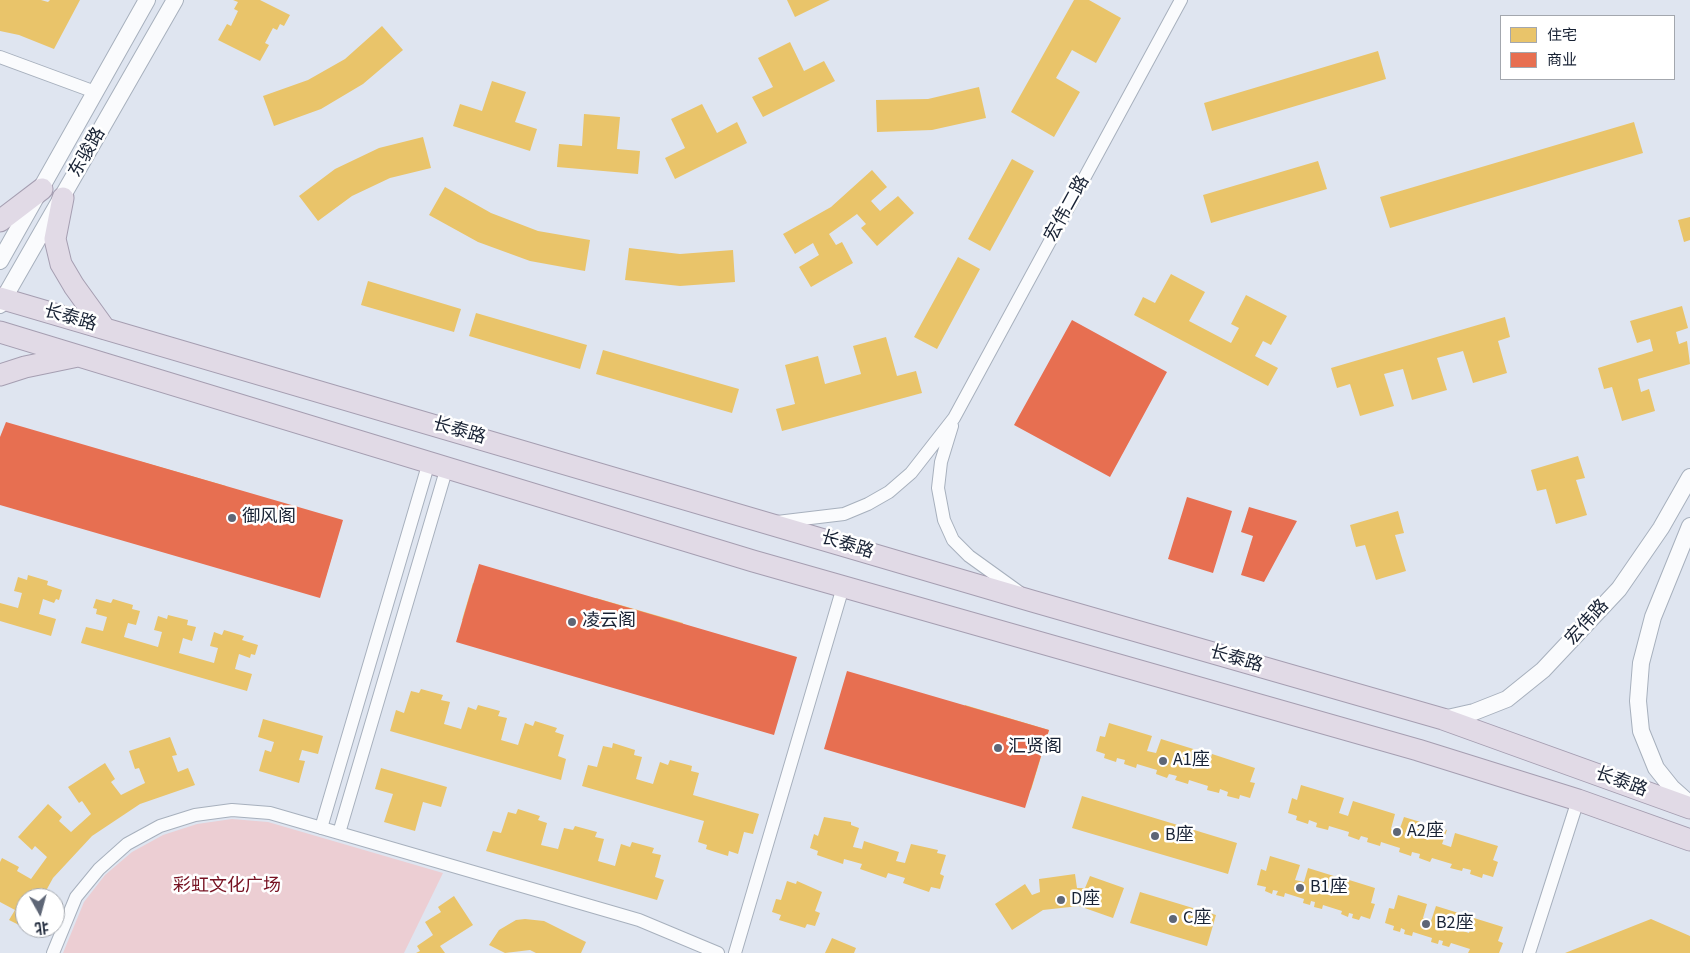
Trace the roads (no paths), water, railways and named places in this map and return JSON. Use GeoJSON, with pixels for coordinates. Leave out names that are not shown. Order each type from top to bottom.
{"type":"FeatureCollection","features":[{"type":"Feature","properties":{"kind":"highway"},"geometry":{"type":"LineString","coordinates":[[0,221],[42,189]]}},
{"type":"Feature","properties":{"kind":"highway"},"geometry":{"type":"LineString","coordinates":[[63,198],[55,239],[62,264],[74,286],[105,329]]}},
{"type":"Feature","properties":{"kind":"highway","name":"长泰路"},"geometry":{"type":"LineString","coordinates":[[1,301],[105,329],[1032,601],[1443,719],[1690,808]]}},
{"type":"Feature","properties":{"kind":"highway","name":"长泰路"},"geometry":{"type":"LineString","coordinates":[[0,332],[753,561],[1418,750],[1578,800],[1690,840]]}},
{"type":"Feature","properties":{"kind":"highway"},"geometry":{"type":"LineString","coordinates":[[0,376],[25,367],[83,356]]}},
{"type":"Feature","properties":{"kind":"street","name":"东骏路"},"geometry":{"type":"LineString","coordinates":[[0,261],[147,0]]}},
{"type":"Feature","properties":{"kind":"street","name":"东骏路"},"geometry":{"type":"LineString","coordinates":[[1,301],[63,198],[175,0]]}},
{"type":"Feature","properties":{"kind":"street","name":"宏伟二路"},"geometry":{"type":"LineString","coordinates":[[954,418],[1182,0]]}},
{"type":"Feature","properties":{"kind":"street"},"geometry":{"type":"LineString","coordinates":[[0,57],[95,92]]}},
{"type":"Feature","properties":{"kind":"street"},"geometry":{"type":"LineString","coordinates":[[768,523],[844,514],[868,504],[889,492],[911,473],[954,418]]}},
{"type":"Feature","properties":{"kind":"street"},"geometry":{"type":"LineString","coordinates":[[954,418],[941,462],[938,488],[944,520],[953,540],[969,556],[1032,601]]}},
{"type":"Feature","properties":{"kind":"street"},"geometry":{"type":"LineString","coordinates":[[321,828],[438,464]]}},
{"type":"Feature","properties":{"kind":"street"},"geometry":{"type":"LineString","coordinates":[[338,833],[438,464]]}},
{"type":"Feature","properties":{"kind":"street","name":"宏伟路"},"geometry":{"type":"LineString","coordinates":[[1443,719],[1474,712],[1508,699],[1543,670],[1618,589],[1661,528],[1690,477]]}},
{"type":"Feature","properties":{"kind":"street"},"geometry":{"type":"LineString","coordinates":[[1690,526],[1653,617],[1641,663],[1638,701],[1641,731],[1656,768],[1672,788],[1690,804]]}},
{"type":"Feature","properties":{"kind":"street"},"geometry":{"type":"LineString","coordinates":[[735,953],[843,586]]}},
{"type":"Feature","properties":{"kind":"street"},"geometry":{"type":"LineString","coordinates":[[1529,953],[1578,800]]}},
{"type":"Feature","properties":{"kind":"street"},"geometry":{"type":"LineString","coordinates":[[53,953],[76,897],[99,869],[127,844],[160,826],[195,815],[232,810],[270,813],[639,920],[718,953]]}},
{"type":"Feature","properties":{"kind":"place","name":"御风阁"},"geometry":{"type":"Point","coordinates":[232,518]}},
{"type":"Feature","properties":{"kind":"place","name":"凌云阁"},"geometry":{"type":"Point","coordinates":[572,622]}},
{"type":"Feature","properties":{"kind":"place","name":"汇贤阁"},"geometry":{"type":"Point","coordinates":[998,748]}},
{"type":"Feature","properties":{"kind":"place","name":"A1座"},"geometry":{"type":"Point","coordinates":[1163,761]}},
{"type":"Feature","properties":{"kind":"place","name":"A2座"},"geometry":{"type":"Point","coordinates":[1397,832]}},
{"type":"Feature","properties":{"kind":"place","name":"B座"},"geometry":{"type":"Point","coordinates":[1155,836]}},
{"type":"Feature","properties":{"kind":"place","name":"B1座"},"geometry":{"type":"Point","coordinates":[1300,888]}},
{"type":"Feature","properties":{"kind":"place","name":"D座"},"geometry":{"type":"Point","coordinates":[1061,900]}},
{"type":"Feature","properties":{"kind":"place","name":"C座"},"geometry":{"type":"Point","coordinates":[1173,919]}},
{"type":"Feature","properties":{"kind":"place","name":"B2座"},"geometry":{"type":"Point","coordinates":[1426,924]}},
{"type":"Feature","properties":{"kind":"park label","name":"彩虹文化广场"},"geometry":{"type":"Point","coordinates":[227,887]}}]}
